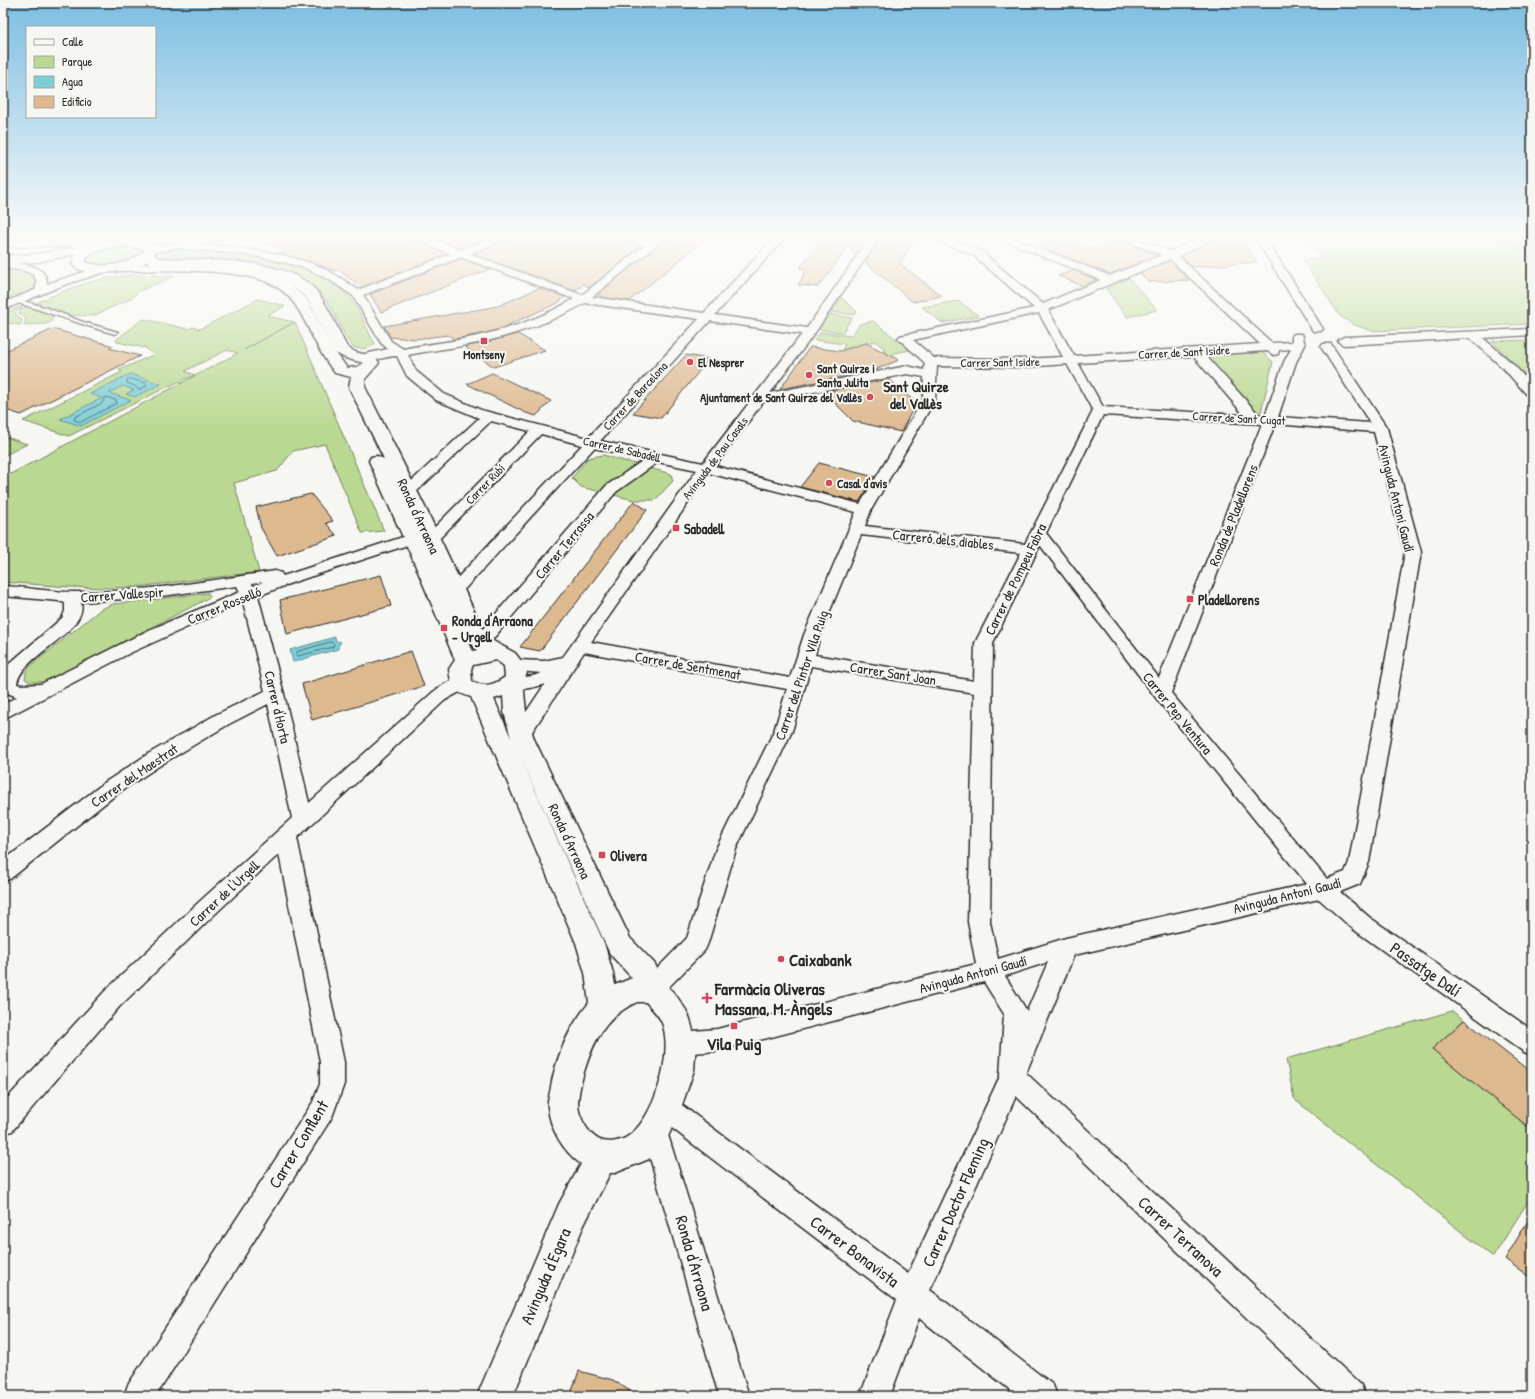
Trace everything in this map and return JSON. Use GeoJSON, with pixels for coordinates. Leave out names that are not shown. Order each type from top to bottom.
{"type":"FeatureCollection","features":[{"type":"Feature","properties":{"kind":"street"},"geometry":{"type":"LineString","coordinates":[[4,307],[16,301]]}},
{"type":"Feature","properties":{"kind":"street"},"geometry":{"type":"LineString","coordinates":[[301,301],[325,347],[341,368],[401,354],[498,335],[529,325],[581,301]]}},
{"type":"Feature","properties":{"kind":"street"},"geometry":{"type":"LineString","coordinates":[[315,301],[341,350],[364,363]]}},
{"type":"Feature","properties":{"kind":"street"},"geometry":{"type":"LineString","coordinates":[[362,301],[387,342],[401,354]]}},
{"type":"Feature","properties":{"kind":"street"},"geometry":{"type":"LineString","coordinates":[[593,301],[810,332]]}},
{"type":"Feature","properties":{"kind":"street","name":"Carrer de Barcelona"},"geometry":{"type":"LineString","coordinates":[[455,590],[722,301]]}},
{"type":"Feature","properties":{"kind":"street","name":"Avinguda de Pau Casals"},"geometry":{"type":"LineString","coordinates":[[569,661],[706,468],[760,399],[831,301]]}},
{"type":"Feature","properties":{"kind":"street"},"geometry":{"type":"LineString","coordinates":[[1033,301],[1042,309],[1099,411]]}},
{"type":"Feature","properties":{"kind":"street"},"geometry":{"type":"LineString","coordinates":[[931,368],[904,338],[1008,317],[1042,309],[1060,301]]}},
{"type":"Feature","properties":{"kind":"street"},"geometry":{"type":"LineString","coordinates":[[1221,301],[1289,366]]}},
{"type":"Feature","properties":{"kind":"street"},"geometry":{"type":"LineString","coordinates":[[1307,301],[1331,333],[1342,344],[1339,346],[1310,343],[1299,332],[1303,330],[1331,333],[1473,335],[1532,332]]}},
{"type":"Feature","properties":{"kind":"street"},"geometry":{"type":"LineString","coordinates":[[1473,335],[1508,366],[1532,393]]}},
{"type":"Feature","properties":{"kind":"street","name":"Carrer de Sant Isidre"},"geometry":{"type":"LineString","coordinates":[[1069,359],[1269,347],[1310,343]]}},
{"type":"Feature","properties":{"kind":"street","name":"Ronda de Pladellorens"},"geometry":{"type":"LineString","coordinates":[[1162,694],[1270,420],[1289,366],[1296,355],[1310,343]]}},
{"type":"Feature","properties":{"kind":"street","name":"Avinguda Antoni Gaudí"},"geometry":{"type":"LineString","coordinates":[[681,1043],[717,1040],[989,971],[1066,947],[1324,888],[1354,878],[1360,862],[1413,552],[1380,428],[1310,343]]}},
{"type":"Feature","properties":{"kind":"street"},"geometry":{"type":"LineString","coordinates":[[1195,351],[1255,419]]}},
{"type":"Feature","properties":{"kind":"street","name":"Carrer de Sabadell"},"geometry":{"type":"LineString","coordinates":[[401,354],[411,373],[424,385],[447,400],[488,417],[591,443],[706,468],[864,510]]}},
{"type":"Feature","properties":{"kind":"street","name":"Carrer Sant Isidre"},"geometry":{"type":"LineString","coordinates":[[760,399],[907,370],[973,364],[1024,363],[1069,359]]}},
{"type":"Feature","properties":{"kind":"street","name":"Ronda d'Arraona"},"geometry":{"type":"LineString","coordinates":[[364,363],[357,379],[357,387],[431,539],[472,629],[490,648],[513,661],[515,712],[521,733],[620,946],[645,973],[652,989]]}},
{"type":"Feature","properties":{"kind":"street","name":"Ronda d'Arraona"},"geometry":{"type":"LineString","coordinates":[[341,368],[344,390],[424,562],[466,660],[460,669],[460,676],[471,689],[590,943],[599,973],[604,1007]]}},
{"type":"Feature","properties":{"kind":"street","name":"Carrer del Pintor Vila Puig"},"geometry":{"type":"LineString","coordinates":[[652,989],[697,943],[726,849],[783,732],[812,635],[864,510],[929,400],[931,368]]}},
{"type":"Feature","properties":{"kind":"street","name":"Carrer de Sant Cugat"},"geometry":{"type":"LineString","coordinates":[[1099,411],[1255,419],[1380,428]]}},
{"type":"Feature","properties":{"kind":"street","name":"Carrer de Pompeu Fabra"},"geometry":{"type":"LineString","coordinates":[[989,971],[979,922],[984,643],[1099,411]]}},
{"type":"Feature","properties":{"kind":"street"},"geometry":{"type":"LineString","coordinates":[[408,492],[488,417]]}},
{"type":"Feature","properties":{"kind":"street","name":"Carrer Rubí"},"geometry":{"type":"LineString","coordinates":[[431,539],[539,429]]}},
{"type":"Feature","properties":{"kind":"street","name":"Carrer Terrassa"},"geometry":{"type":"LineString","coordinates":[[490,648],[611,489],[656,457]]}},
{"type":"Feature","properties":{"kind":"street","name":"Carreró dels diables"},"geometry":{"type":"LineString","coordinates":[[856,530],[1034,542]]}},
{"type":"Feature","properties":{"kind":"street","name":"Carrer Pep Ventura"},"geometry":{"type":"LineString","coordinates":[[1034,542],[1042,537],[1162,694],[1324,888]]}},
{"type":"Feature","properties":{"kind":"street","name":"Carrer Rosselló"},"geometry":{"type":"LineString","coordinates":[[3,712],[43,690],[169,627],[231,601],[244,587],[322,567],[412,539]]}},
{"type":"Feature","properties":{"kind":"street","name":"Carrer Vallespir"},"geometry":{"type":"LineString","coordinates":[[3,591],[62,597],[124,596],[197,588],[244,587]]}},
{"type":"Feature","properties":{"kind":"street","name":"Carrer d'Horta"},"geometry":{"type":"LineString","coordinates":[[244,587],[275,694],[294,828]]}},
{"type":"Feature","properties":{"kind":"street"},"geometry":{"type":"LineString","coordinates":[[197,588],[217,593],[231,601]]}},
{"type":"Feature","properties":{"kind":"street","name":"Carrer Rosselló"},"geometry":{"type":"LineString","coordinates":[[43,690],[20,690],[10,687],[8,682],[9,673],[71,617],[75,606],[72,600],[62,597]]}},
{"type":"Feature","properties":{"kind":"street","name":"Carrer de Sentmenat"},"geometry":{"type":"LineString","coordinates":[[580,646],[797,685]]}},
{"type":"Feature","properties":{"kind":"street"},"geometry":{"type":"LineString","coordinates":[[466,660],[486,654],[490,648]]}},
{"type":"Feature","properties":{"kind":"street","name":"Carrer Sant Joan"},"geometry":{"type":"LineString","coordinates":[[804,659],[983,688]]}},
{"type":"Feature","properties":{"kind":"street"},"geometry":{"type":"LineString","coordinates":[[471,689],[499,689],[514,674],[525,684],[542,680],[556,672],[569,661]]}},
{"type":"Feature","properties":{"kind":"street"},"geometry":{"type":"LineString","coordinates":[[521,733],[569,661]]}},
{"type":"Feature","properties":{"kind":"street","name":"Carrer de l'Urgell"},"geometry":{"type":"LineString","coordinates":[[3,1122],[112,999],[207,908],[438,697],[449,689],[471,689]]}},
{"type":"Feature","properties":{"kind":"street","name":"Carrer del Maestrat"},"geometry":{"type":"LineString","coordinates":[[3,873],[99,797],[149,763],[223,719],[275,694]]}},
{"type":"Feature","properties":{"kind":"street","name":"Carrer Conflent"},"geometry":{"type":"LineString","coordinates":[[139,1396],[323,1109],[332,1084],[332,1062],[294,828]]}},
{"type":"Feature","properties":{"kind":"street","name":"Passatge Dalí"},"geometry":{"type":"LineString","coordinates":[[1324,888],[1339,905],[1361,923],[1532,1044]]}},
{"type":"Feature","properties":{"kind":"street","name":"Carrer Doctor Fleming"},"geometry":{"type":"LineString","coordinates":[[875,1396],[913,1295],[1012,1076],[1066,947]]}},
{"type":"Feature","properties":{"kind":"street","name":"Carrer Doctor Fleming"},"geometry":{"type":"LineString","coordinates":[[989,971],[1016,1012],[1012,1076]]}},
{"type":"Feature","properties":{"kind":"street"},"geometry":{"type":"LineString","coordinates":[[652,989],[665,1003],[676,1019],[681,1043],[679,1070],[661,1119],[638,1148],[615,1157],[598,1158],[582,1146],[568,1126],[564,1106],[567,1078],[576,1050],[588,1026],[604,1007],[617,998],[634,990],[652,989]]}},
{"type":"Feature","properties":{"kind":"street","name":"Carrer Terranova"},"geometry":{"type":"LineString","coordinates":[[1012,1076],[1350,1396]]}},
{"type":"Feature","properties":{"kind":"street","name":"Ronda d'Arraona"},"geometry":{"type":"LineString","coordinates":[[661,1119],[734,1396]]}},
{"type":"Feature","properties":{"kind":"street","name":"Carrer Bonavista"},"geometry":{"type":"LineString","coordinates":[[661,1119],[913,1295],[1042,1396]]}},
{"type":"Feature","properties":{"kind":"street","name":"Avinguda d'Egara"},"geometry":{"type":"LineString","coordinates":[[495,1396],[571,1216],[595,1170],[598,1158]]}},
{"type":"Feature","properties":{"kind":"lane"},"geometry":{"type":"LineString","coordinates":[[18,301],[45,309],[81,323],[115,332]]}},
{"type":"Feature","properties":{"kind":"green space"},"geometry":{"type":"Polygon","coordinates":[[[40,301],[125,301],[93,316],[68,315],[36,303],[40,301]]]}},
{"type":"Feature","properties":{"kind":"green space"},"geometry":{"type":"Polygon","coordinates":[[[254,301],[267,301],[285,306],[267,316],[294,322],[244,350],[295,322],[384,531],[362,533],[325,444],[293,451],[277,471],[234,483],[259,572],[136,587],[69,587],[3,582],[3,478],[238,353],[227,350],[185,371],[195,375],[169,386],[69,436],[23,421],[122,372],[119,370],[153,355],[146,348],[117,342],[116,340],[143,319],[188,329],[193,327],[200,329],[254,301]]]}},
{"type":"Feature","properties":{"kind":"green space"},"geometry":{"type":"Polygon","coordinates":[[[327,301],[352,301],[375,344],[364,348],[353,347],[327,301]]]}},
{"type":"Feature","properties":{"kind":"green space"},"geometry":{"type":"Polygon","coordinates":[[[839,301],[846,301],[857,312],[854,315],[831,312],[839,301]]]}},
{"type":"Feature","properties":{"kind":"green space"},"geometry":{"type":"Polygon","coordinates":[[[958,301],[979,316],[942,323],[922,307],[958,301]]]}},
{"type":"Feature","properties":{"kind":"green space"},"geometry":{"type":"Polygon","coordinates":[[[1115,301],[1149,301],[1157,310],[1127,317],[1115,301]]]}},
{"type":"Feature","properties":{"kind":"green space"},"geometry":{"type":"Polygon","coordinates":[[[1330,301],[1532,301],[1532,324],[1372,331],[1355,325],[1340,316],[1330,301]]]}},
{"type":"Feature","properties":{"kind":"green space"},"geometry":{"type":"Polygon","coordinates":[[[25,305],[15,313],[22,320],[20,325],[3,322],[3,314],[25,305]]]}},
{"type":"Feature","properties":{"kind":"green space"},"geometry":{"type":"Polygon","coordinates":[[[29,306],[53,315],[51,322],[46,324],[24,325],[26,319],[19,313],[20,310],[29,306]]]}},
{"type":"Feature","properties":{"kind":"green space"},"geometry":{"type":"Polygon","coordinates":[[[829,314],[852,318],[842,333],[818,329],[829,314]]]}},
{"type":"Feature","properties":{"kind":"green space"},"geometry":{"type":"Polygon","coordinates":[[[873,321],[910,350],[891,354],[899,360],[881,351],[885,349],[875,341],[849,348],[837,362],[845,344],[814,340],[821,332],[851,336],[860,324],[873,321]]]}},
{"type":"Feature","properties":{"kind":"green space"},"geometry":{"type":"Polygon","coordinates":[[[1532,340],[1532,382],[1492,341],[1532,340]]]}},
{"type":"Feature","properties":{"kind":"green space"},"geometry":{"type":"Polygon","coordinates":[[[1261,351],[1273,362],[1260,416],[1204,355],[1261,351]]]}},
{"type":"Feature","properties":{"kind":"green space"},"geometry":{"type":"Polygon","coordinates":[[[3,436],[27,444],[3,456],[3,436]]]}},
{"type":"Feature","properties":{"kind":"green space"},"geometry":{"type":"Polygon","coordinates":[[[603,455],[671,474],[673,481],[655,500],[634,500],[581,487],[572,478],[588,458],[603,455]]]}},
{"type":"Feature","properties":{"kind":"green space"},"geometry":{"type":"Polygon","coordinates":[[[208,593],[210,597],[205,600],[44,682],[30,682],[25,679],[26,672],[29,667],[101,609],[113,604],[208,593]]]}},
{"type":"Feature","properties":{"kind":"green space"},"geometry":{"type":"Polygon","coordinates":[[[1452,1011],[1464,1020],[1433,1049],[1532,1130],[1532,1195],[1493,1257],[1294,1099],[1286,1059],[1452,1011]]]}},
{"type":"Feature","properties":{"kind":"water"},"geometry":{"type":"Polygon","coordinates":[[[130,374],[161,384],[135,397],[126,394],[134,390],[123,386],[109,393],[131,400],[81,426],[60,419],[102,398],[90,394],[130,374]]]}},
{"type":"Feature","properties":{"kind":"water"},"geometry":{"type":"Polygon","coordinates":[[[335,637],[336,641],[341,642],[338,649],[293,662],[290,650],[335,637]]]}},
{"type":"Feature","properties":{"kind":"building"},"geometry":{"type":"Polygon","coordinates":[[[374,301],[408,301],[381,312],[374,301]]]}},
{"type":"Feature","properties":{"kind":"building"},"geometry":{"type":"Polygon","coordinates":[[[509,301],[560,301],[506,326],[507,327],[486,333],[454,339],[448,335],[415,339],[390,337],[384,326],[498,306],[509,301]]]}},
{"type":"Feature","properties":{"kind":"building"},"geometry":{"type":"Polygon","coordinates":[[[53,329],[113,346],[109,348],[140,356],[21,415],[3,409],[3,352],[53,329]]]}},
{"type":"Feature","properties":{"kind":"building"},"geometry":{"type":"Polygon","coordinates":[[[518,334],[545,350],[494,367],[465,347],[518,334]]]}},
{"type":"Feature","properties":{"kind":"building"},"geometry":{"type":"Polygon","coordinates":[[[866,343],[899,360],[877,369],[878,370],[780,389],[810,347],[840,351],[866,343]]]}},
{"type":"Feature","properties":{"kind":"building"},"geometry":{"type":"Polygon","coordinates":[[[686,355],[709,359],[661,418],[633,413],[686,355]]]}},
{"type":"Feature","properties":{"kind":"building"},"geometry":{"type":"Polygon","coordinates":[[[492,373],[551,401],[536,416],[526,413],[467,384],[492,373]]]}},
{"type":"Feature","properties":{"kind":"building"},"geometry":{"type":"Polygon","coordinates":[[[889,379],[916,403],[901,432],[853,421],[824,392],[889,379]]]}},
{"type":"Feature","properties":{"kind":"building","name":"Casal d'avis"},"geometry":{"type":"Polygon","coordinates":[[[819,463],[875,477],[859,502],[800,487],[819,463]]]}},
{"type":"Feature","properties":{"kind":"building"},"geometry":{"type":"Polygon","coordinates":[[[311,494],[333,521],[326,523],[337,536],[277,556],[261,528],[256,507],[311,494]]]}},
{"type":"Feature","properties":{"kind":"building"},"geometry":{"type":"Polygon","coordinates":[[[634,501],[647,510],[540,651],[520,647],[634,501]]]}},
{"type":"Feature","properties":{"kind":"building"},"geometry":{"type":"Polygon","coordinates":[[[381,575],[391,606],[287,634],[280,600],[381,575]]]}},
{"type":"Feature","properties":{"kind":"building"},"geometry":{"type":"Polygon","coordinates":[[[411,651],[424,686],[312,720],[302,684],[411,651]]]}},
{"type":"Feature","properties":{"kind":"building"},"geometry":{"type":"Polygon","coordinates":[[[1464,1020],[1532,1073],[1532,1130],[1432,1049],[1464,1020]]]}},
{"type":"Feature","properties":{"kind":"building"},"geometry":{"type":"Polygon","coordinates":[[[1532,1214],[1532,1279],[1505,1259],[1532,1214]]]}},
{"type":"Feature","properties":{"kind":"building"},"geometry":{"type":"Polygon","coordinates":[[[579,1371],[613,1380],[638,1396],[570,1396],[579,1371]]]}},
{"type":"Feature","properties":{"kind":"place","name":"Montseny"},"geometry":{"type":"Point","coordinates":[484,341]}},
{"type":"Feature","properties":{"kind":"place","name":"El Nesprer"},"geometry":{"type":"Point","coordinates":[690,362]}},
{"type":"Feature","properties":{"kind":"place","name":"Sant Quirze i Santa Julita"},"geometry":{"type":"Point","coordinates":[809,375]}},
{"type":"Feature","properties":{"kind":"place","name":"Ajuntament de Sant Quirze del Vallès"},"geometry":{"type":"Point","coordinates":[870,397]}},
{"type":"Feature","properties":{"kind":"place","name":"Casal d'avis"},"geometry":{"type":"Point","coordinates":[829,483]}},
{"type":"Feature","properties":{"kind":"place","name":"Sabadell"},"geometry":{"type":"Point","coordinates":[676,528]}},
{"type":"Feature","properties":{"kind":"place","name":"Pladellorens"},"geometry":{"type":"Point","coordinates":[1190,599]}},
{"type":"Feature","properties":{"kind":"place","name":"Ronda d'Arraona - Urgell"},"geometry":{"type":"Point","coordinates":[444,628]}},
{"type":"Feature","properties":{"kind":"place","name":"Olivera"},"geometry":{"type":"Point","coordinates":[602,855]}},
{"type":"Feature","properties":{"kind":"place","name":"Caixabank"},"geometry":{"type":"Point","coordinates":[781,959]}},
{"type":"Feature","properties":{"kind":"place","name":"Farmàcia Oliveras Massana, M. Àngels"},"geometry":{"type":"Point","coordinates":[707,998]}},
{"type":"Feature","properties":{"kind":"place","name":"Vila Puig"},"geometry":{"type":"Point","coordinates":[734,1026]}},
{"type":"Feature","properties":{"kind":"district","name":"Sant Quirze del Vallès"},"geometry":{"type":"Point","coordinates":[916,394]}}]}
